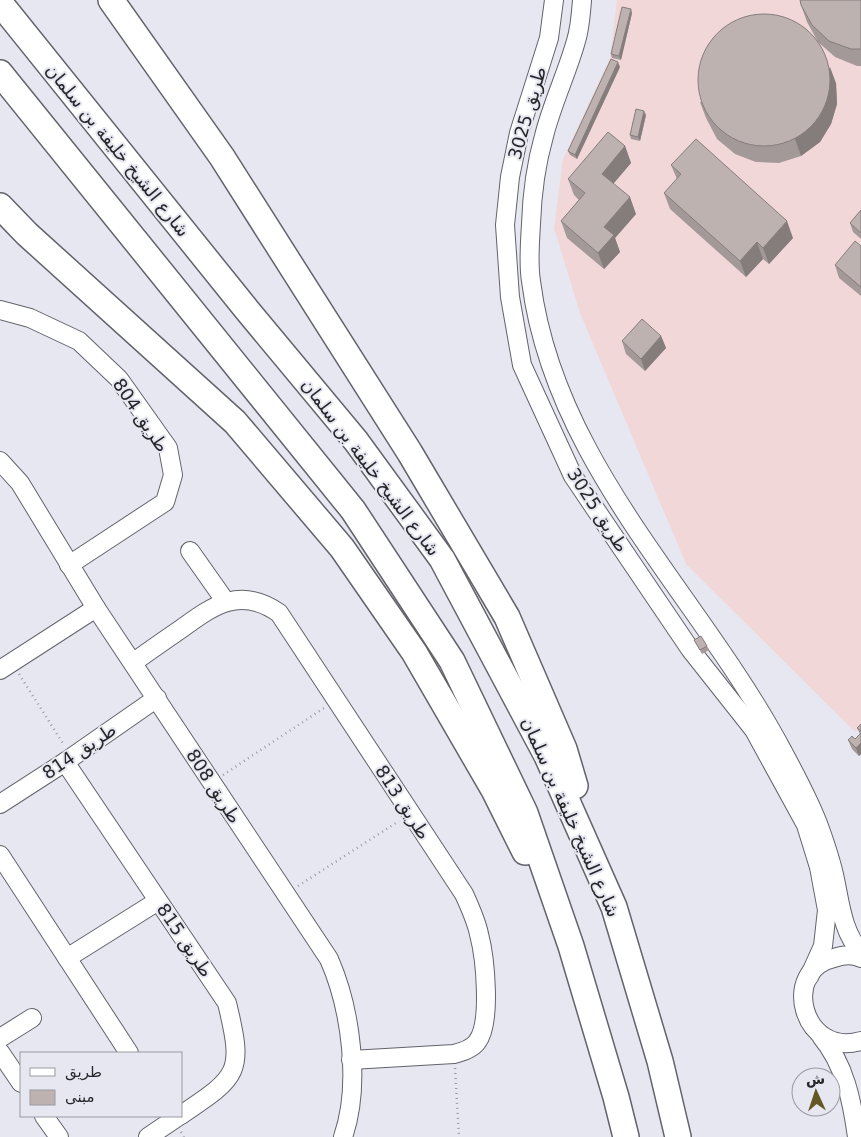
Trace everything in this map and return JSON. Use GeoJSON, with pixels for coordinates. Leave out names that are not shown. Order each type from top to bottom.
{"type":"FeatureCollection","features":[{"type":"Feature","properties":{"kind":"highway"},"geometry":{"type":"LineString","coordinates":[[103,0],[131,31]]}},
{"type":"Feature","properties":{"kind":"highway"},"geometry":{"type":"LineString","coordinates":[[111,0],[131,31],[222,157],[410,453],[507,618],[564,749],[614,907]]}},
{"type":"Feature","properties":{"kind":"highway","name":"شارع الشيخ خليفة بن سلمان"},"geometry":{"type":"LineString","coordinates":[[0,4],[240,302],[356,441],[442,559],[547,756],[614,907],[660,1061],[678,1137]]}},
{"type":"Feature","properties":{"kind":"highway"},"geometry":{"type":"LineString","coordinates":[[0,73],[353,510],[446,652],[525,813],[571,946],[626,1137]]}},
{"type":"Feature","properties":{"kind":"highway"},"geometry":{"type":"LineString","coordinates":[[0,206],[27,234],[235,422],[342,548],[414,652],[490,782],[571,946]]}},
{"type":"Feature","properties":{"kind":"street","name":"طريق 3025"},"geometry":{"type":"LineString","coordinates":[[554,0],[548,38],[519,133],[510,177],[505,225],[510,296],[522,365],[573,476],[676,628],[754,730],[806,825],[819,867],[827,910],[823,946],[803,992],[803,1007],[809,1022],[839,1063],[852,1105],[857,1137]]}},
{"type":"Feature","properties":{"kind":"street","name":"طريق 3025"},"geometry":{"type":"LineString","coordinates":[[582,0],[577,40],[544,133],[537,165],[531,222],[530,280],[543,344],[553,376],[593,463],[644,544],[696,614],[733,670],[780,747],[818,824],[832,865],[841,910],[849,933],[861,952]]}},
{"type":"Feature","properties":{"kind":"street","name":"طريق 804"},"geometry":{"type":"LineString","coordinates":[[0,310],[30,318],[79,341],[119,379],[168,448],[173,475],[165,502],[68,564]]}},
{"type":"Feature","properties":{"kind":"street","name":"طريق 808"},"geometry":{"type":"LineString","coordinates":[[0,461],[20,482],[96,608],[134,662],[322,947],[335,972],[346,1013],[351,1060],[351,1096],[343,1137]]}},
{"type":"Feature","properties":{"kind":"street"},"geometry":{"type":"LineString","coordinates":[[573,476],[593,463]]}},
{"type":"Feature","properties":{"kind":"street"},"geometry":{"type":"LineString","coordinates":[[190,551],[226,602]]}},
{"type":"Feature","properties":{"kind":"street","name":"طريق 813"},"geometry":{"type":"LineString","coordinates":[[134,662],[209,609],[226,602],[254,601],[279,613],[464,894],[476,921],[482,948],[484,1029],[477,1042],[466,1051],[454,1054],[351,1060]]}},
{"type":"Feature","properties":{"kind":"street"},"geometry":{"type":"LineString","coordinates":[[4,665],[96,608]]}},
{"type":"Feature","properties":{"kind":"street"},"geometry":{"type":"LineString","coordinates":[[676,628],[696,614]]}},
{"type":"Feature","properties":{"kind":"street"},"geometry":{"type":"LineString","coordinates":[[716,682],[733,670]]}},
{"type":"Feature","properties":{"kind":"street","name":"طريق 814"},"geometry":{"type":"LineString","coordinates":[[0,804],[69,760],[157,698]]}},
{"type":"Feature","properties":{"kind":"street","name":"طريق 815"},"geometry":{"type":"LineString","coordinates":[[69,760],[158,900],[227,1003],[235,1036],[236,1055],[232,1075],[220,1089],[182,1113]]}},
{"type":"Feature","properties":{"kind":"street"},"geometry":{"type":"LineString","coordinates":[[0,855],[128,1052]]}},
{"type":"Feature","properties":{"kind":"street"},"geometry":{"type":"LineString","coordinates":[[67,958],[158,900]]}},
{"type":"Feature","properties":{"kind":"street"},"geometry":{"type":"LineString","coordinates":[[809,977],[818,966],[830,959],[843,955],[861,958]]}},
{"type":"Feature","properties":{"kind":"street"},"geometry":{"type":"LineString","coordinates":[[0,1038],[32,1018]]}},
{"type":"Feature","properties":{"kind":"street"},"geometry":{"type":"LineString","coordinates":[[819,1034],[841,1043],[861,1041]]}},
{"type":"Feature","properties":{"kind":"street"},"geometry":{"type":"LineString","coordinates":[[0,1052],[20,1082]]}},
{"type":"Feature","properties":{"kind":"street"},"geometry":{"type":"LineString","coordinates":[[45,1117],[58,1137]]}},
{"type":"Feature","properties":{"kind":"street","name":"طريق 815"},"geometry":{"type":"LineString","coordinates":[[148,1137],[176,1117]]}},
{"type":"Feature","properties":{"kind":"path"},"geometry":{"type":"LineString","coordinates":[[4,665],[69,760]]}},
{"type":"Feature","properties":{"kind":"path"},"geometry":{"type":"LineString","coordinates":[[212,782],[336,700]]}},
{"type":"Feature","properties":{"kind":"path"},"geometry":{"type":"LineString","coordinates":[[286,894],[410,813]]}},
{"type":"Feature","properties":{"kind":"path"},"geometry":{"type":"LineString","coordinates":[[454,1054],[459,1137]]}},
{"type":"Feature","properties":{"kind":"shaded area"},"geometry":{"type":"Polygon","coordinates":[[[617,0],[861,0],[861,725],[855,732],[686,564],[580,313],[554,228],[563,159],[610,58],[617,0]]]}},
{"type":"Feature","properties":{"kind":"building"},"geometry":{"type":"Polygon","coordinates":[[[800,0],[861,0],[861,49],[851,49],[829,41],[812,25],[800,0]]]}},
{"type":"Feature","properties":{"kind":"building"},"geometry":{"type":"Polygon","coordinates":[[[622,7],[631,9],[619,56],[611,54],[622,7]]]}},
{"type":"Feature","properties":{"kind":"building"},"geometry":{"type":"Polygon","coordinates":[[[764,14],[777,15],[789,19],[811,33],[825,55],[829,67],[829,93],[825,105],[811,127],[789,141],[777,145],[764,146],[751,145],[739,141],[717,127],[703,105],[699,93],[698,80],[699,67],[703,55],[717,33],[739,19],[751,15],[764,14]]]}},
{"type":"Feature","properties":{"kind":"building"},"geometry":{"type":"Polygon","coordinates":[[[611,59],[618,62],[575,155],[568,151],[611,59]]]}},
{"type":"Feature","properties":{"kind":"building"},"geometry":{"type":"Polygon","coordinates":[[[636,109],[644,111],[638,137],[630,135],[636,109]]]}},
{"type":"Feature","properties":{"kind":"building"},"geometry":{"type":"Polygon","coordinates":[[[608,132],[625,146],[602,174],[630,197],[604,227],[614,235],[598,253],[561,221],[585,193],[568,179],[608,132]]]}},
{"type":"Feature","properties":{"kind":"building"},"geometry":{"type":"Polygon","coordinates":[[[696,139],[787,221],[763,248],[757,242],[740,261],[664,193],[681,174],[671,165],[696,139]]]}},
{"type":"Feature","properties":{"kind":"building"},"geometry":{"type":"Polygon","coordinates":[[[861,210],[861,233],[850,223],[861,210]]]}},
{"type":"Feature","properties":{"kind":"building"},"geometry":{"type":"Polygon","coordinates":[[[855,241],[861,246],[861,287],[835,265],[855,241]]]}},
{"type":"Feature","properties":{"kind":"building"},"geometry":{"type":"Polygon","coordinates":[[[642,319],[661,336],[641,359],[622,341],[642,319]]]}},
{"type":"Feature","properties":{"kind":"building"},"geometry":{"type":"Polygon","coordinates":[[[701,636],[707,646],[700,650],[694,640],[701,636]]]}},
{"type":"Feature","properties":{"kind":"building"},"geometry":{"type":"Polygon","coordinates":[[[861,733],[861,743],[856,748],[848,740],[852,736],[855,739],[861,733]]]}}]}
